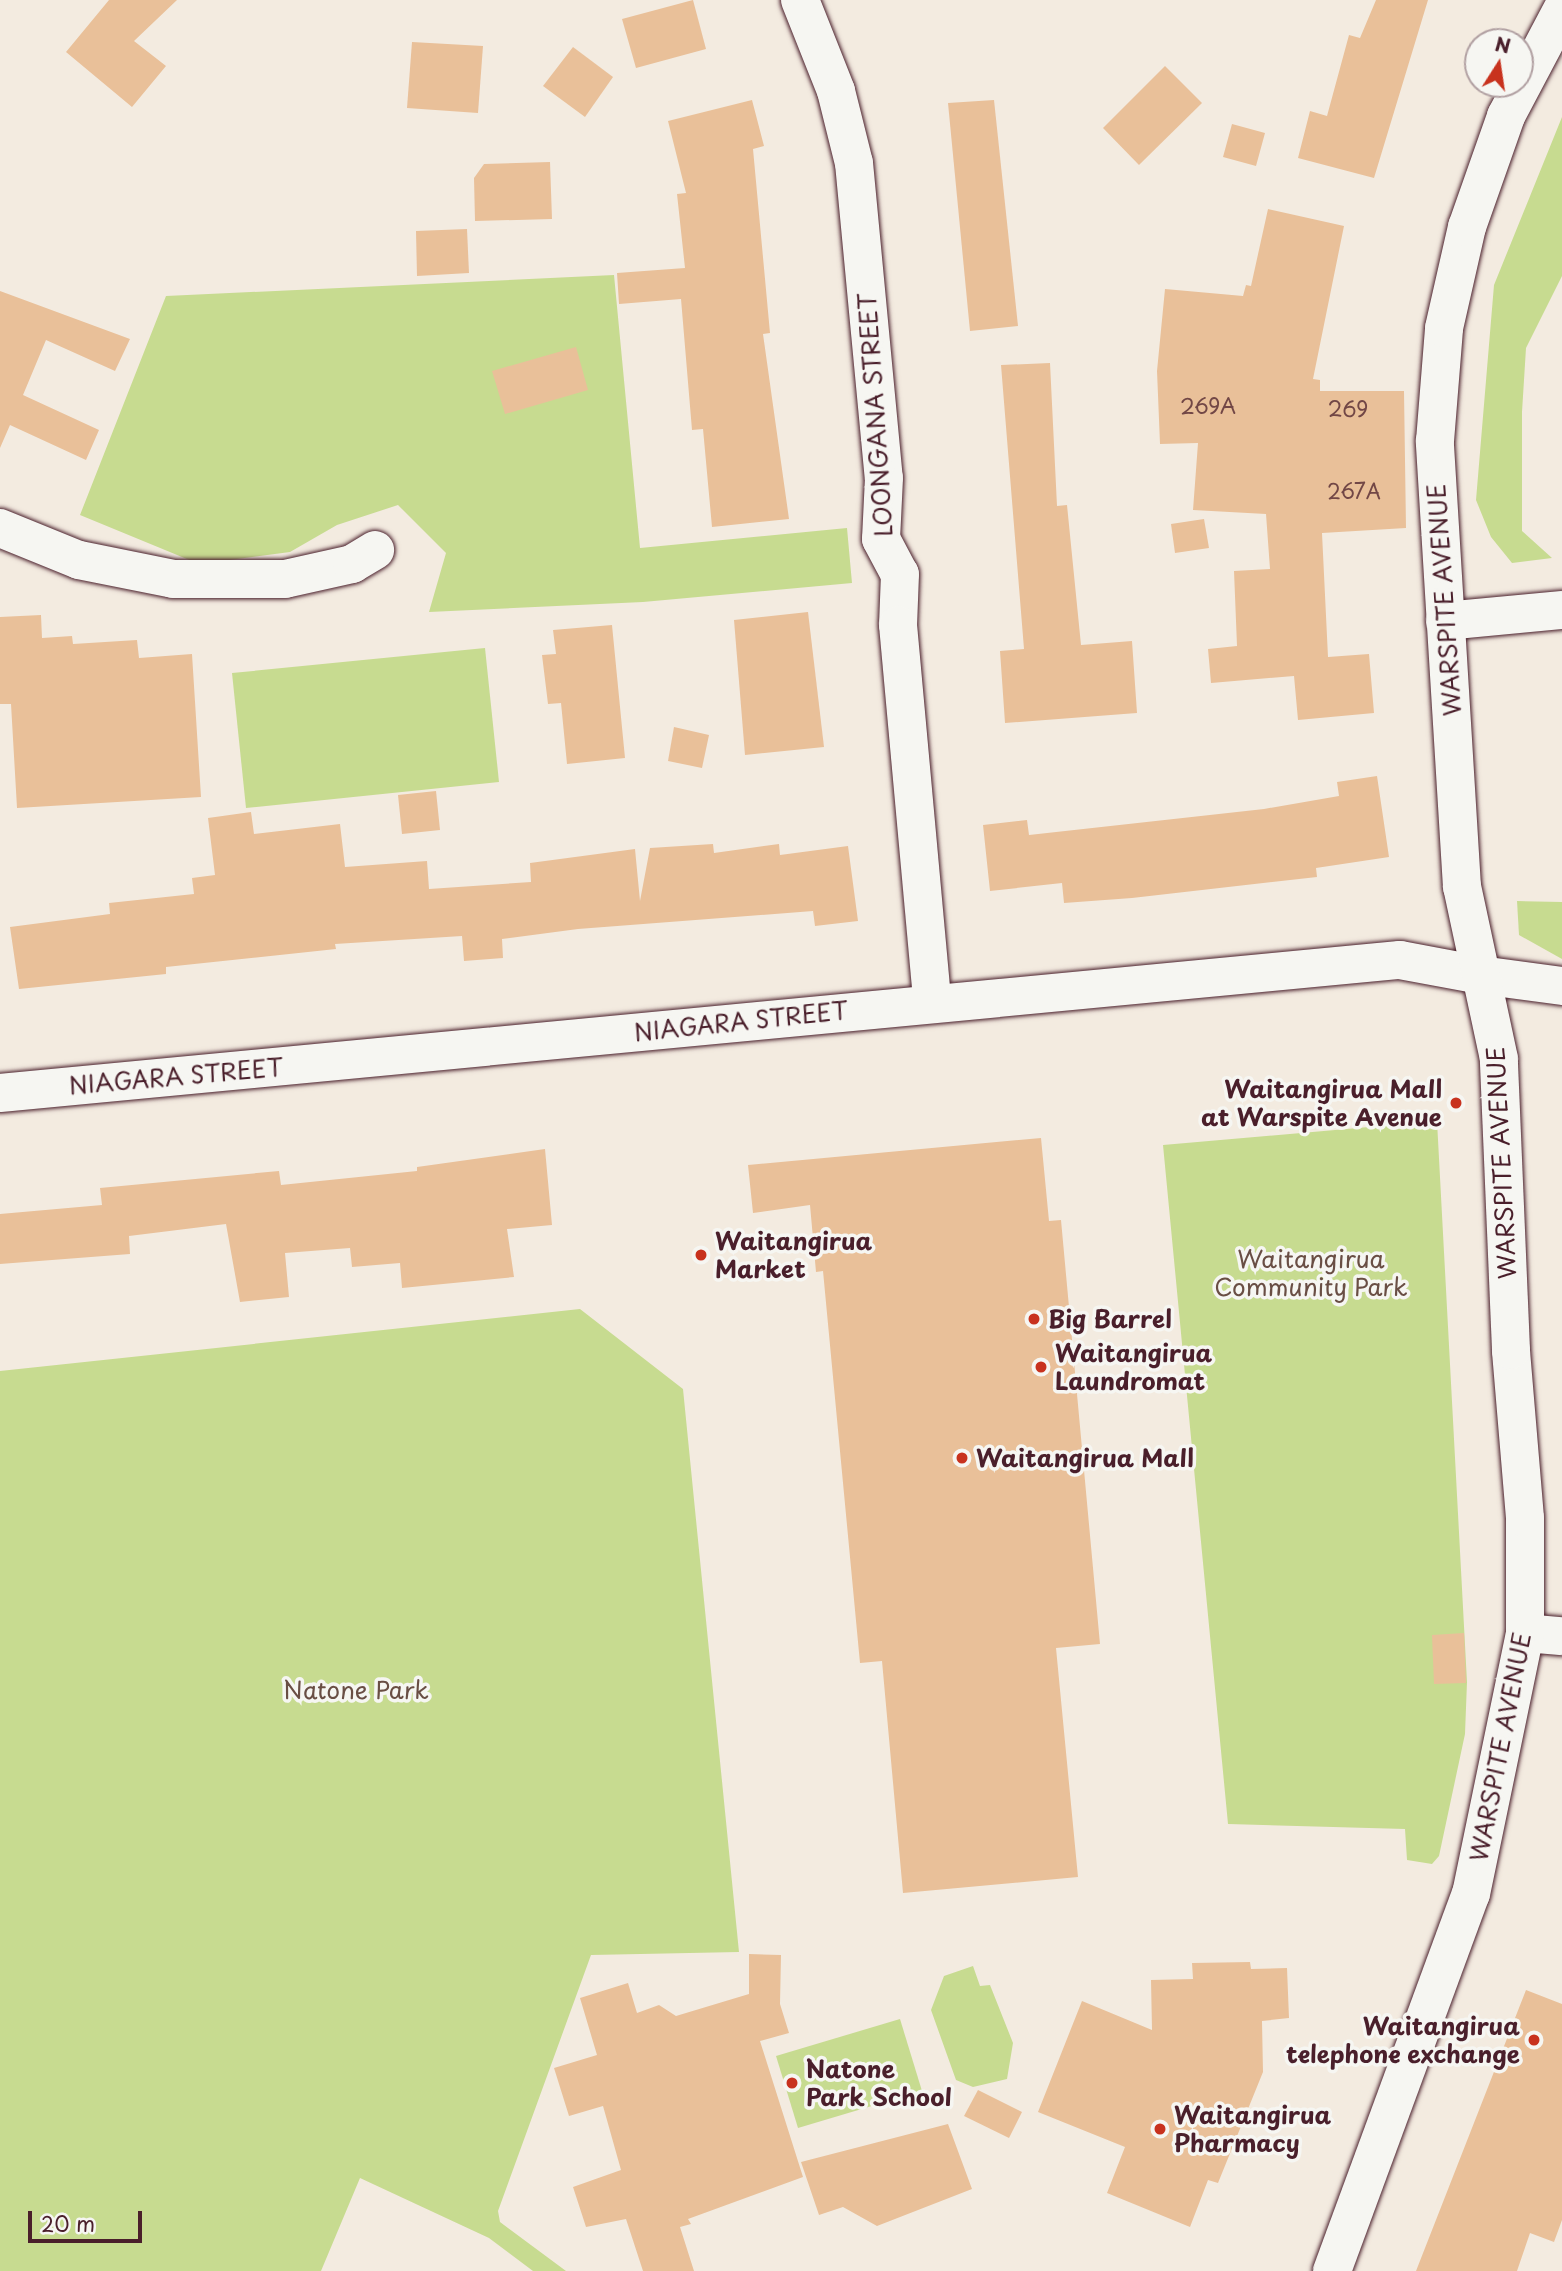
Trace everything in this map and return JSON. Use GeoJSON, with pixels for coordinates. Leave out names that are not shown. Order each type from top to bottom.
{"type":"FeatureCollection","features":[{"type":"Feature","properties":{"kind":"street","name":"LOONGANA STREET"},"geometry":{"type":"LineString","coordinates":[[800,0],[836,91],[854,163],[884,478],[881,539],[900,574],[903,602],[898,625],[932,1001]]}},
{"type":"Feature","properties":{"kind":"street","name":"WARSPITE AVENUE"},"geometry":{"type":"LineString","coordinates":[[1332,2271],[1471,1894],[1525,1633],[1525,1518],[1511,1350],[1499,1059],[1462,887],[1435,442],[1444,328],[1483,174],[1532,60],[1562,10]]}},
{"type":"Feature","properties":{"kind":"street"},"geometry":{"type":"LineString","coordinates":[[0,528],[79,560],[173,579],[285,579],[352,564],[375,550]]}},
{"type":"Feature","properties":{"kind":"street"},"geometry":{"type":"LineString","coordinates":[[1446,621],[1562,610]]}},
{"type":"Feature","properties":{"kind":"street","name":"NIAGARA STREET"},"geometry":{"type":"LineString","coordinates":[[0,1093],[932,1001],[1400,960],[1480,975],[1562,986]]}},
{"type":"Feature","properties":{"kind":"street"},"geometry":{"type":"LineString","coordinates":[[1525,1633],[1562,1636]]}},
{"type":"Feature","properties":{"kind":"green space"},"geometry":{"type":"Polygon","coordinates":[[[1562,117],[1562,276],[1526,348],[1522,412],[1522,531],[1552,558],[1512,563],[1491,537],[1476,500],[1494,285],[1562,117]]]}},
{"type":"Feature","properties":{"kind":"green space"},"geometry":{"type":"Polygon","coordinates":[[[614,275],[640,548],[847,528],[852,583],[643,602],[429,612],[446,553],[398,505],[337,525],[290,552],[199,564],[80,515],[166,296],[614,275]]]}},
{"type":"Feature","properties":{"kind":"green space"},"geometry":{"type":"Polygon","coordinates":[[[485,648],[499,782],[246,808],[232,673],[485,648]]]}},
{"type":"Feature","properties":{"kind":"green space"},"geometry":{"type":"Polygon","coordinates":[[[1517,901],[1562,902],[1562,959],[1519,935],[1517,901]]]}},
{"type":"Feature","properties":{"kind":"green space","name":"Waitangirua Community Park"},"geometry":{"type":"Polygon","coordinates":[[[1437,1121],[1467,1682],[1465,1734],[1439,1856],[1432,1864],[1407,1860],[1405,1829],[1228,1824],[1163,1145],[1437,1121]]]}},
{"type":"Feature","properties":{"kind":"green space","name":"Natone Park"},"geometry":{"type":"Polygon","coordinates":[[[580,1309],[683,1389],[739,1952],[591,1955],[498,2211],[500,2222],[566,2271],[533,2271],[489,2238],[360,2178],[321,2271],[0,2271],[0,1371],[580,1309]]]}},
{"type":"Feature","properties":{"kind":"green space"},"geometry":{"type":"Polygon","coordinates":[[[973,1966],[980,1986],[990,1985],[1013,2043],[1007,2079],[973,2087],[956,2080],[931,2010],[944,1976],[973,1966]]]}},
{"type":"Feature","properties":{"kind":"green space"},"geometry":{"type":"Polygon","coordinates":[[[900,2019],[922,2091],[798,2128],[776,2056],[900,2019]]]}},
{"type":"Feature","properties":{"kind":"building"},"geometry":{"type":"Polygon","coordinates":[[[109,0],[177,0],[134,41],[166,66],[132,107],[66,52],[109,0]]]}},
{"type":"Feature","properties":{"kind":"building"},"geometry":{"type":"Polygon","coordinates":[[[693,0],[706,49],[636,68],[622,19],[693,0]]]}},
{"type":"Feature","properties":{"kind":"building"},"geometry":{"type":"Polygon","coordinates":[[[1376,0],[1428,0],[1374,178],[1298,158],[1310,111],[1327,116],[1349,35],[1360,38],[1376,0]]]}},
{"type":"Feature","properties":{"kind":"building"},"geometry":{"type":"Polygon","coordinates":[[[412,42],[483,46],[478,113],[407,108],[412,42]]]}},
{"type":"Feature","properties":{"kind":"building"},"geometry":{"type":"Polygon","coordinates":[[[573,47],[613,77],[585,117],[543,86],[573,47]]]}},
{"type":"Feature","properties":{"kind":"building"},"geometry":{"type":"Polygon","coordinates":[[[1165,66],[1202,103],[1139,165],[1103,128],[1165,66]]]}},
{"type":"Feature","properties":{"kind":"building"},"geometry":{"type":"Polygon","coordinates":[[[752,100],[764,146],[753,149],[770,333],[763,334],[789,519],[712,527],[703,429],[692,430],[681,299],[619,304],[617,273],[685,268],[677,194],[686,193],[668,121],[752,100]]]}},
{"type":"Feature","properties":{"kind":"building"},"geometry":{"type":"Polygon","coordinates":[[[994,100],[1018,326],[970,331],[948,103],[994,100]]]}},
{"type":"Feature","properties":{"kind":"building"},"geometry":{"type":"Polygon","coordinates":[[[1232,124],[1265,133],[1256,166],[1223,157],[1232,124]]]}},
{"type":"Feature","properties":{"kind":"building"},"geometry":{"type":"Polygon","coordinates":[[[550,162],[552,219],[475,221],[474,178],[484,164],[550,162]]]}},
{"type":"Feature","properties":{"kind":"building"},"geometry":{"type":"Polygon","coordinates":[[[1268,209],[1344,226],[1313,379],[1320,380],[1320,391],[1404,391],[1406,528],[1322,533],[1328,657],[1369,654],[1374,713],[1298,720],[1294,676],[1211,683],[1208,649],[1237,646],[1234,571],[1270,569],[1266,514],[1193,510],[1198,443],[1160,444],[1157,371],[1165,289],[1243,296],[1246,285],[1251,286],[1268,209]]]}},
{"type":"Feature","properties":{"kind":"building"},"geometry":{"type":"Polygon","coordinates":[[[467,229],[469,273],[417,276],[416,231],[467,229]]]}},
{"type":"Feature","properties":{"kind":"building"},"geometry":{"type":"Polygon","coordinates":[[[0,291],[130,339],[115,371],[46,340],[23,395],[99,430],[86,460],[10,425],[0,448],[0,291]]]}},
{"type":"Feature","properties":{"kind":"building"},"geometry":{"type":"Polygon","coordinates":[[[576,347],[588,390],[505,414],[492,371],[576,347]]]}},
{"type":"Feature","properties":{"kind":"building"},"geometry":{"type":"Polygon","coordinates":[[[1050,363],[1057,506],[1067,505],[1081,645],[1132,641],[1137,713],[1005,723],[1000,651],[1024,649],[1001,365],[1050,363]]]}},
{"type":"Feature","properties":{"kind":"building"},"geometry":{"type":"Polygon","coordinates":[[[1204,519],[1209,548],[1175,553],[1171,524],[1204,519]]]}},
{"type":"Feature","properties":{"kind":"building"},"geometry":{"type":"Polygon","coordinates":[[[808,612],[824,747],[745,755],[734,620],[808,612]]]}},
{"type":"Feature","properties":{"kind":"building"},"geometry":{"type":"Polygon","coordinates":[[[41,615],[42,638],[72,636],[73,644],[137,640],[139,658],[192,654],[201,797],[17,808],[11,704],[0,704],[0,617],[41,615]]]}},
{"type":"Feature","properties":{"kind":"building"},"geometry":{"type":"Polygon","coordinates":[[[612,625],[625,758],[567,764],[561,703],[548,704],[542,655],[556,654],[553,630],[612,625]]]}},
{"type":"Feature","properties":{"kind":"building"},"geometry":{"type":"Polygon","coordinates":[[[674,727],[709,735],[702,768],[668,761],[674,727]]]}},
{"type":"Feature","properties":{"kind":"building"},"geometry":{"type":"Polygon","coordinates":[[[1377,776],[1389,857],[1316,868],[1317,877],[1132,898],[1064,903],[1062,883],[990,891],[983,825],[1027,820],[1029,835],[1264,809],[1339,796],[1337,782],[1377,776]]]}},
{"type":"Feature","properties":{"kind":"building"},"geometry":{"type":"Polygon","coordinates":[[[436,791],[440,830],[402,834],[398,795],[436,791]]]}},
{"type":"Feature","properties":{"kind":"building"},"geometry":{"type":"Polygon","coordinates":[[[251,812],[254,834],[340,824],[345,867],[427,861],[429,889],[531,882],[530,863],[635,849],[640,901],[650,848],[713,844],[714,853],[779,844],[780,855],[848,846],[858,921],[815,926],[813,911],[578,929],[502,939],[503,958],[464,961],[462,936],[335,944],[336,949],[166,967],[166,974],[19,989],[10,927],[110,914],[109,903],[194,894],[192,878],[215,875],[208,818],[251,812]]]}},
{"type":"Feature","properties":{"kind":"building","name":"Waitangirua Mall"},"geometry":{"type":"Polygon","coordinates":[[[1041,1138],[1049,1221],[1061,1220],[1100,1644],[1056,1648],[1078,1877],[903,1893],[882,1661],[860,1663],[823,1271],[816,1272],[810,1205],[753,1213],[748,1165],[1041,1138]]]}},
{"type":"Feature","properties":{"kind":"building"},"geometry":{"type":"Polygon","coordinates":[[[545,1149],[552,1225],[507,1229],[514,1277],[402,1288],[400,1263],[352,1267],[350,1248],[285,1253],[289,1297],[240,1302],[226,1224],[129,1236],[130,1254],[0,1264],[0,1214],[102,1205],[100,1188],[279,1171],[281,1185],[417,1171],[417,1167],[545,1149]]]}},
{"type":"Feature","properties":{"kind":"building"},"geometry":{"type":"Polygon","coordinates":[[[1464,1633],[1466,1683],[1434,1684],[1432,1635],[1464,1633]]]}},
{"type":"Feature","properties":{"kind":"building"},"geometry":{"type":"Polygon","coordinates":[[[749,1954],[781,1955],[780,2004],[789,2033],[760,2041],[803,2177],[688,2219],[691,2224],[680,2227],[694,2271],[643,2271],[626,2219],[586,2227],[573,2187],[621,2170],[603,2106],[569,2116],[554,2068],[597,2055],[580,1998],[628,1983],[637,2013],[659,2005],[676,2016],[749,1994],[749,1954]]]}},
{"type":"Feature","properties":{"kind":"building","name":"Waitangirua Pharmacy"},"geometry":{"type":"Polygon","coordinates":[[[1250,1962],[1251,1969],[1287,1968],[1289,2018],[1262,2021],[1263,2072],[1218,2183],[1208,2180],[1190,2227],[1107,2193],[1125,2147],[1038,2112],[1082,2001],[1152,2030],[1151,1980],[1193,1979],[1192,1963],[1250,1962]]]}},
{"type":"Feature","properties":{"kind":"building"},"geometry":{"type":"Polygon","coordinates":[[[1526,1990],[1562,2004],[1562,2220],[1554,2242],[1530,2233],[1517,2271],[1416,2271],[1526,1990]]]}},
{"type":"Feature","properties":{"kind":"building"},"geometry":{"type":"Polygon","coordinates":[[[978,2090],[1022,2112],[1009,2138],[964,2116],[978,2090]]]}},
{"type":"Feature","properties":{"kind":"building"},"geometry":{"type":"Polygon","coordinates":[[[948,2124],[972,2189],[877,2226],[843,2207],[819,2215],[801,2162],[948,2124]]]}},
{"type":"Feature","properties":{"kind":"place","name":"Waitangirua Mall at Warspite Avenue"},"geometry":{"type":"Point","coordinates":[1456,1103]}},
{"type":"Feature","properties":{"kind":"place","name":"Waitangirua Market"},"geometry":{"type":"Point","coordinates":[701,1255]}},
{"type":"Feature","properties":{"kind":"place","name":"Big Barrel"},"geometry":{"type":"Point","coordinates":[1034,1319]}},
{"type":"Feature","properties":{"kind":"place","name":"Waitangirua Laundromat"},"geometry":{"type":"Point","coordinates":[1041,1367]}},
{"type":"Feature","properties":{"kind":"place","name":"Waitangirua Mall"},"geometry":{"type":"Point","coordinates":[962,1458]}},
{"type":"Feature","properties":{"kind":"place","name":"Waitangirua telephone exchange"},"geometry":{"type":"Point","coordinates":[1534,2040]}},
{"type":"Feature","properties":{"kind":"place","name":"Natone Park School"},"geometry":{"type":"Point","coordinates":[792,2083]}},
{"type":"Feature","properties":{"kind":"place","name":"Waitangirua Pharmacy"},"geometry":{"type":"Point","coordinates":[1160,2129]}}]}
